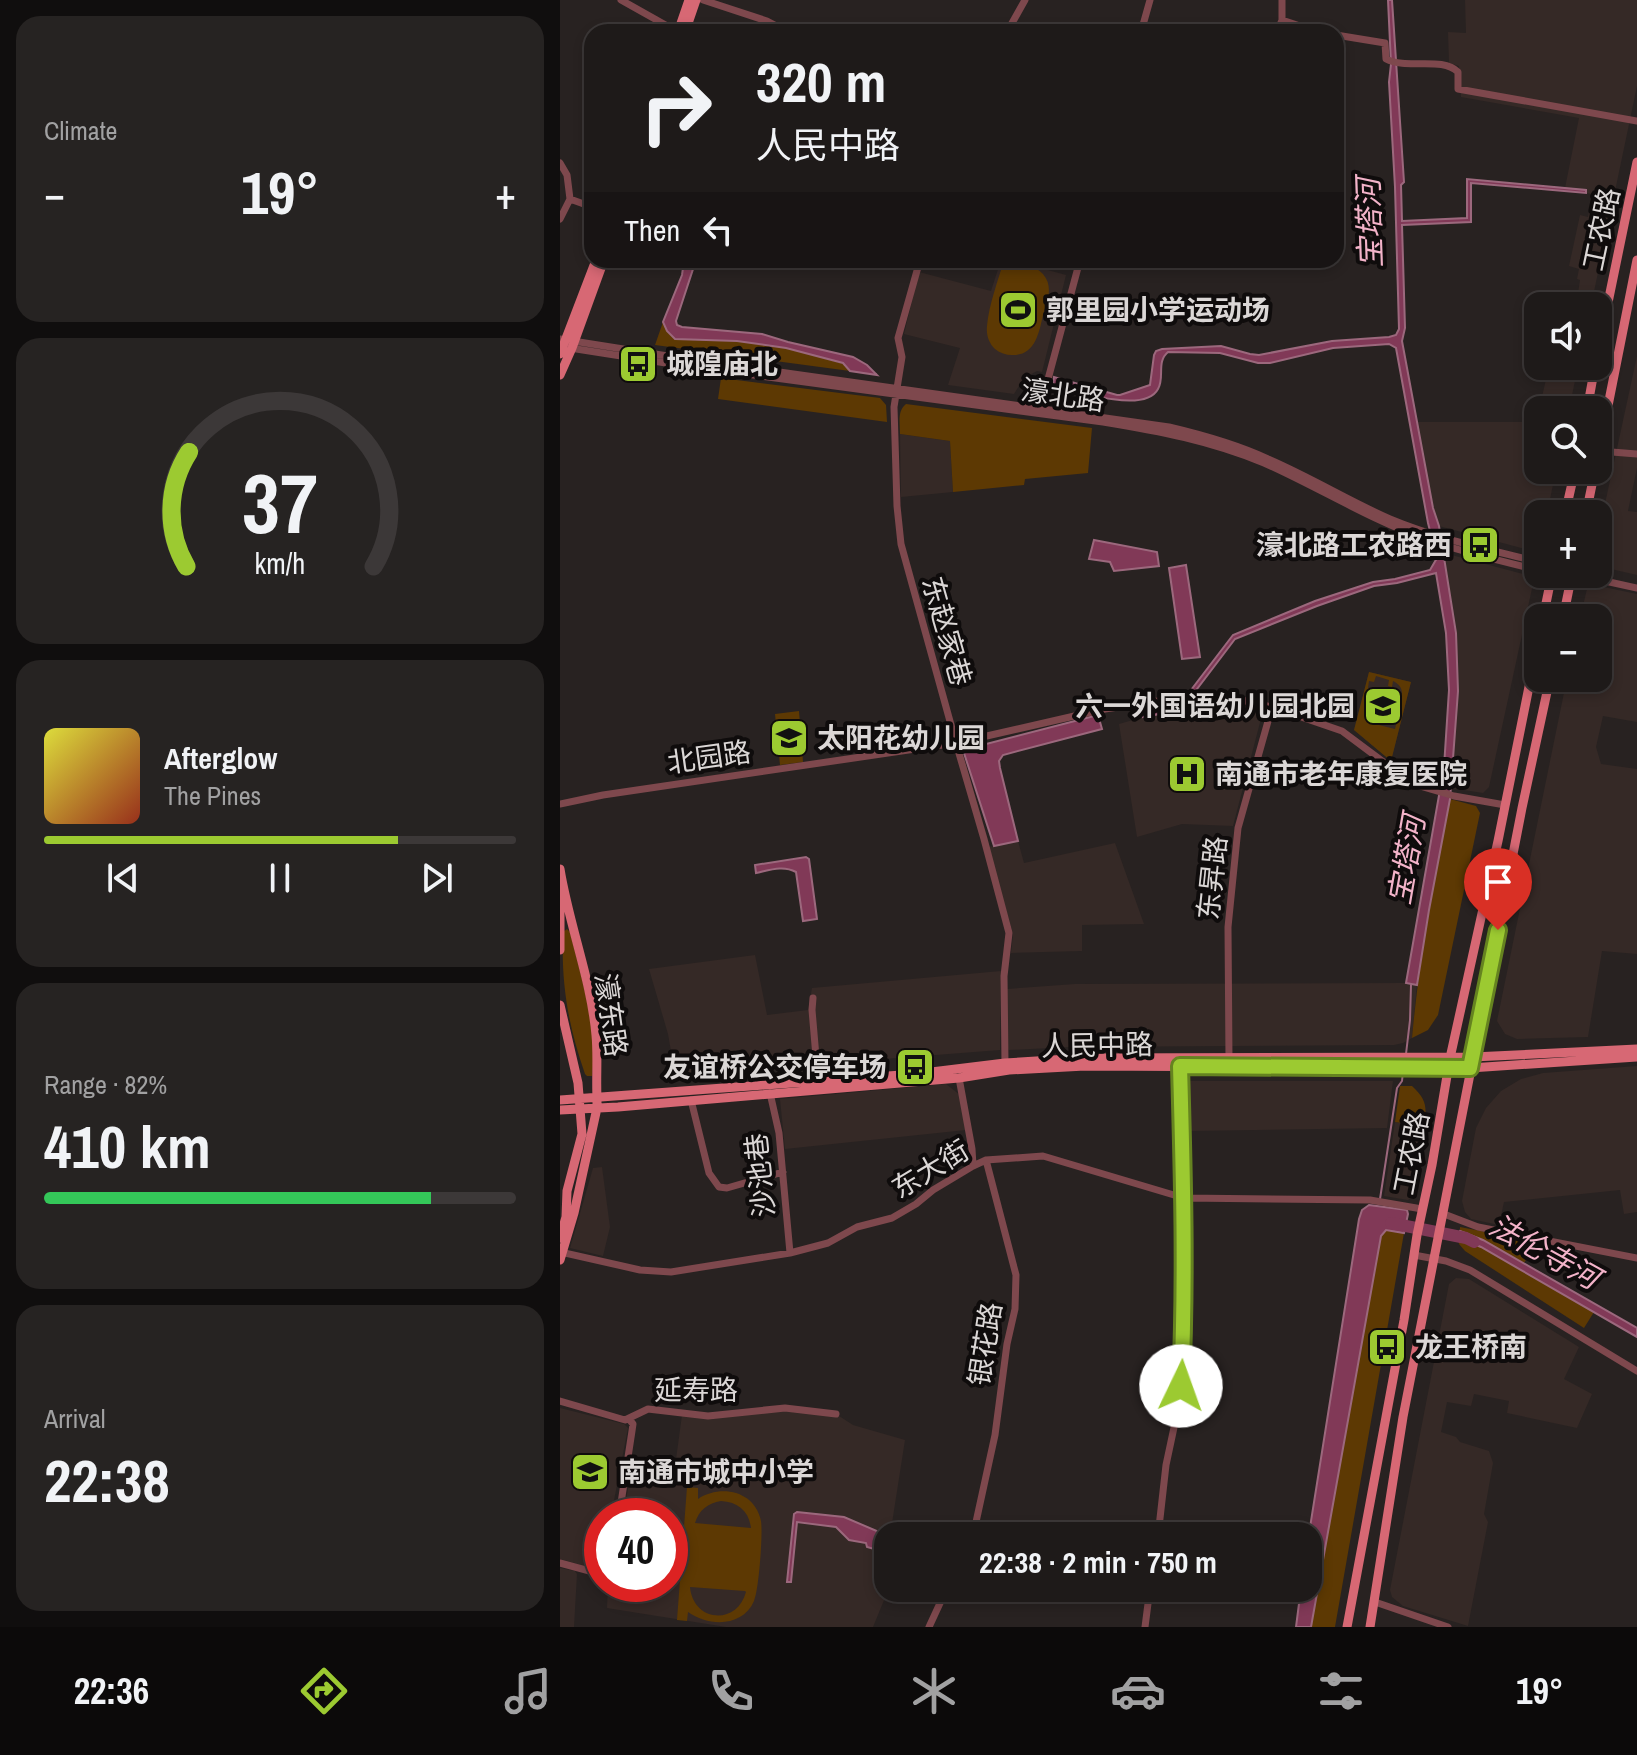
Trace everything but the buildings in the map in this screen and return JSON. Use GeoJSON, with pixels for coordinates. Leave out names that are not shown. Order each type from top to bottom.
{"type":"FeatureCollection","features":[{"type":"Feature","properties":{"kind":"main road"},"geometry":{"type":"LineString","coordinates":[[681,24],[689,0]]}},
{"type":"Feature","properties":{"kind":"main road"},"geometry":{"type":"LineString","coordinates":[[688,24],[696,0]]}},
{"type":"Feature","properties":{"kind":"main road","name":"工农路"},"geometry":{"type":"LineString","coordinates":[[1610,292],[1637,162]]}},
{"type":"Feature","properties":{"kind":"main road","name":"工农路"},"geometry":{"type":"LineString","coordinates":[[1610,396],[1637,260]]}},
{"type":"Feature","properties":{"kind":"main road"},"geometry":{"type":"LineString","coordinates":[[560,375],[565,345],[593,268]]}},
{"type":"Feature","properties":{"kind":"main road"},"geometry":{"type":"LineString","coordinates":[[565,345],[600,268]]}},
{"type":"Feature","properties":{"kind":"main road","name":"工农路"},"geometry":{"type":"LineString","coordinates":[[1347,1627],[1450,1063],[1528,692]]}},
{"type":"Feature","properties":{"kind":"main road","name":"工农路"},"geometry":{"type":"LineString","coordinates":[[1370,1627],[1403,1417],[1547,692]]}},
{"type":"Feature","properties":{"kind":"main road","name":"濠东路"},"geometry":{"type":"LineString","coordinates":[[560,869],[596,1035],[597,1103],[574,1213],[561,1255]]}},
{"type":"Feature","properties":{"kind":"main road","name":"濠东路"},"geometry":{"type":"LineString","coordinates":[[560,898],[560,950]]}},
{"type":"Feature","properties":{"kind":"main road","name":"濠东路"},"geometry":{"type":"LineString","coordinates":[[560,1005],[580,1104],[582,1134],[567,1191],[566,1217],[560,1238]]}},
{"type":"Feature","properties":{"kind":"main road","name":"人民中路"},"geometry":{"type":"LineString","coordinates":[[1450,1063],[1473,1057],[1637,1049]]}},
{"type":"Feature","properties":{"kind":"main road","name":"人民中路"},"geometry":{"type":"LineString","coordinates":[[560,1110],[580,1104],[691,1100],[959,1078],[1017,1069],[1395,1063],[1450,1063],[1470,1068],[1637,1057]]}},
{"type":"Feature","properties":{"kind":"main road","name":"人民中路"},"geometry":{"type":"LineString","coordinates":[[597,1103],[818,1080],[1084,1058],[1395,1063]]}},
{"type":"Feature","properties":{"kind":"main road","name":"人民中路"},"geometry":{"type":"LineString","coordinates":[[560,1100],[580,1104]]}},
{"type":"Feature","properties":{"kind":"street"},"geometry":{"type":"LineString","coordinates":[[621,0],[664,24]]}},
{"type":"Feature","properties":{"kind":"street"},"geometry":{"type":"LineString","coordinates":[[703,0],[773,24]]}},
{"type":"Feature","properties":{"kind":"street"},"geometry":{"type":"LineString","coordinates":[[1012,24],[1025,0]]}},
{"type":"Feature","properties":{"kind":"street"},"geometry":{"type":"LineString","coordinates":[[1143,24],[1150,0]]}},
{"type":"Feature","properties":{"kind":"street"},"geometry":{"type":"LineString","coordinates":[[1280,24],[1282,0]]}},
{"type":"Feature","properties":{"kind":"street"},"geometry":{"type":"LineString","coordinates":[[1282,20],[1294,24]]}},
{"type":"Feature","properties":{"kind":"street"},"geometry":{"type":"LineString","coordinates":[[1344,36],[1385,43],[1388,61],[1449,65],[1458,72],[1458,89],[1637,121]]}},
{"type":"Feature","properties":{"kind":"street"},"geometry":{"type":"LineString","coordinates":[[560,163],[567,175],[570,199],[560,219]]}},
{"type":"Feature","properties":{"kind":"street"},"geometry":{"type":"LineString","coordinates":[[570,199],[584,204]]}},
{"type":"Feature","properties":{"kind":"street","name":"东赵家巷"},"geometry":{"type":"LineString","coordinates":[[918,268],[898,338],[902,357],[894,407],[901,544],[1009,933],[1004,976],[1005,1063]]}},
{"type":"Feature","properties":{"kind":"street"},"geometry":{"type":"LineString","coordinates":[[1039,410],[1078,268]]}},
{"type":"Feature","properties":{"kind":"street","name":"濠北路"},"geometry":{"type":"LineString","coordinates":[[565,345],[660,362],[1039,410],[1169,433],[1206,442],[1265,464],[1378,519],[1524,566]]}},
{"type":"Feature","properties":{"kind":"street"},"geometry":{"type":"LineString","coordinates":[[1612,453],[1637,454]]}},
{"type":"Feature","properties":{"kind":"street","name":"濠北路"},"geometry":{"type":"LineString","coordinates":[[1451,544],[1524,559]]}},
{"type":"Feature","properties":{"kind":"street"},"geometry":{"type":"LineString","coordinates":[[1612,583],[1637,588]]}},
{"type":"Feature","properties":{"kind":"street","name":"北园路"},"geometry":{"type":"LineString","coordinates":[[560,804],[956,743],[1105,709],[1184,697],[1219,696],[1272,707],[1342,731],[1413,784],[1454,796],[1505,805]]}},
{"type":"Feature","properties":{"kind":"street","name":"东昇路"},"geometry":{"type":"LineString","coordinates":[[1229,1059],[1228,927],[1238,828],[1272,707]]}},
{"type":"Feature","properties":{"kind":"street"},"geometry":{"type":"LineString","coordinates":[[813,998],[818,1080]]}},
{"type":"Feature","properties":{"kind":"street"},"geometry":{"type":"LineString","coordinates":[[1160,1522],[1166,1465],[1181,1386],[1184,1198],[1180,1066]]}},
{"type":"Feature","properties":{"kind":"street"},"geometry":{"type":"LineString","coordinates":[[959,1078],[973,1166]]}},
{"type":"Feature","properties":{"kind":"street","name":"沙池巷"},"geometry":{"type":"LineString","coordinates":[[770,1093],[779,1133],[790,1253]]}},
{"type":"Feature","properties":{"kind":"street"},"geometry":{"type":"LineString","coordinates":[[691,1100],[709,1173],[719,1187],[727,1188],[783,1172]]}},
{"type":"Feature","properties":{"kind":"street","name":"东大街"},"geometry":{"type":"LineString","coordinates":[[561,1255],[640,1270],[671,1272],[790,1253],[828,1243],[857,1227],[892,1218],[986,1160],[1043,1156],[1184,1198],[1370,1200],[1422,1212]]}},
{"type":"Feature","properties":{"kind":"street","name":"银花路"},"geometry":{"type":"LineString","coordinates":[[976,1522],[994,1438],[1005,1355],[1015,1309],[1016,1275],[986,1160]]}},
{"type":"Feature","properties":{"kind":"street"},"geometry":{"type":"LineString","coordinates":[[1442,1218],[1637,1258]]}},
{"type":"Feature","properties":{"kind":"street"},"geometry":{"type":"LineString","coordinates":[[1414,1255],[1470,1270],[1637,1371]]}},
{"type":"Feature","properties":{"kind":"street","name":"延寿路"},"geometry":{"type":"LineString","coordinates":[[560,1401],[625,1420],[648,1409],[708,1416],[785,1408],[836,1414]]}},
{"type":"Feature","properties":{"kind":"street"},"geometry":{"type":"LineString","coordinates":[[622,1498],[633,1424],[629,1419]]}},
{"type":"Feature","properties":{"kind":"street"},"geometry":{"type":"LineString","coordinates":[[560,1563],[584,1569]]}},
{"type":"Feature","properties":{"kind":"street"},"geometry":{"type":"LineString","coordinates":[[929,1627],[941,1602]]}},
{"type":"Feature","properties":{"kind":"street"},"geometry":{"type":"LineString","coordinates":[[1145,1627],[1148,1602]]}},
{"type":"Feature","properties":{"kind":"street"},"geometry":{"type":"LineString","coordinates":[[1375,1602],[1448,1627]]}},
{"type":"Feature","properties":{"kind":"shaded area"},"geometry":{"type":"Polygon","coordinates":[[[1388,0],[1392,0],[1404,182],[1401,185],[1402,221],[1467,218],[1467,179],[1586,190],[1586,193],[1471,183],[1471,222],[1402,225],[1405,328],[1402,341],[1439,526],[1456,633],[1458,691],[1450,799],[1417,985],[1406,983],[1444,767],[1449,690],[1446,633],[1436,573],[1374,586],[1235,639],[1181,710],[1143,717],[1142,712],[1178,707],[1233,635],[1315,601],[1373,582],[1430,570],[1437,558],[1396,348],[1389,344],[1333,348],[1270,363],[1220,353],[1168,352],[1162,360],[1158,389],[1138,400],[1091,395],[1053,384],[1054,377],[1120,395],[1150,385],[1154,355],[1162,349],[1221,346],[1259,355],[1332,341],[1396,335],[1399,329],[1388,0]]]}},
{"type":"Feature","properties":{"kind":"shaded area"},"geometry":{"type":"Polygon","coordinates":[[[1465,0],[1637,0],[1637,86],[1594,292],[1578,292],[1579,269],[1569,266],[1580,215],[1588,217],[1590,206],[1596,207],[1598,195],[1565,188],[1579,118],[1461,97],[1459,66],[1449,63],[1448,32],[1466,33],[1465,0]]]}},
{"type":"Feature","properties":{"kind":"shaded area"},"geometry":{"type":"Polygon","coordinates":[[[683,268],[693,268],[677,325],[762,334],[853,357],[877,375],[850,371],[843,363],[786,348],[737,341],[675,339],[663,322],[683,268]]]}},
{"type":"Feature","properties":{"kind":"shaded area"},"geometry":{"type":"Polygon","coordinates":[[[998,268],[1040,268],[1066,275],[1042,372],[1037,371],[1024,378],[1014,394],[948,385],[960,348],[904,334],[919,272],[991,291],[998,268]]]}},
{"type":"Feature","properties":{"kind":"shaded area"},"geometry":{"type":"Polygon","coordinates":[[[1002,268],[1035,268],[1046,279],[1048,299],[1035,342],[1026,352],[1008,355],[993,347],[987,333],[1002,268]]]}},
{"type":"Feature","properties":{"kind":"shaded area"},"geometry":{"type":"Polygon","coordinates":[[[663,322],[675,339],[737,341],[786,348],[844,364],[850,371],[655,345],[663,322]]]}},
{"type":"Feature","properties":{"kind":"shaded area"},"geometry":{"type":"Polygon","coordinates":[[[1637,356],[1637,468],[1628,511],[1637,512],[1637,575],[1612,569],[1612,500],[1606,500],[1609,484],[1612,484],[1612,471],[1637,356]]]}},
{"type":"Feature","properties":{"kind":"shaded area"},"geometry":{"type":"Polygon","coordinates":[[[721,378],[880,398],[886,405],[887,422],[718,399],[721,378]]]}},
{"type":"Feature","properties":{"kind":"shaded area"},"geometry":{"type":"Polygon","coordinates":[[[1546,380],[1575,380],[1572,396],[1542,396],[1546,380]]]}},
{"type":"Feature","properties":{"kind":"shaded area"},"geometry":{"type":"Polygon","coordinates":[[[906,404],[1092,428],[1088,473],[1025,479],[1024,485],[953,492],[950,441],[900,434],[900,414],[906,404]]]}},
{"type":"Feature","properties":{"kind":"shaded area"},"geometry":{"type":"Polygon","coordinates":[[[1417,422],[1524,422],[1524,484],[1553,484],[1550,500],[1524,500],[1524,549],[1439,526],[1417,422]]]}},
{"type":"Feature","properties":{"kind":"shaded area"},"geometry":{"type":"Polygon","coordinates":[[[900,434],[950,441],[953,492],[901,497],[900,434]]]}},
{"type":"Feature","properties":{"kind":"shaded area"},"geometry":{"type":"Polygon","coordinates":[[[1094,540],[1157,552],[1159,566],[1114,571],[1110,562],[1089,559],[1094,540]]]}},
{"type":"Feature","properties":{"kind":"shaded area"},"geometry":{"type":"Polygon","coordinates":[[[1444,553],[1524,575],[1524,588],[1532,588],[1529,604],[1524,604],[1524,626],[1489,787],[1483,793],[1451,788],[1458,691],[1456,633],[1444,553]]]}},
{"type":"Feature","properties":{"kind":"shaded area"},"geometry":{"type":"Polygon","coordinates":[[[1186,565],[1200,657],[1182,659],[1169,568],[1186,565]]]}},
{"type":"Feature","properties":{"kind":"shaded area"},"geometry":{"type":"Polygon","coordinates":[[[1608,588],[1637,594],[1637,722],[1603,716],[1596,747],[1601,764],[1637,769],[1637,954],[1602,951],[1588,1037],[1517,1039],[1505,1034],[1497,1021],[1564,692],[1612,692],[1612,604],[1583,604],[1587,589],[1608,588]]]}},
{"type":"Feature","properties":{"kind":"shaded area","name":"六一外国语幼儿园北园"},"geometry":{"type":"Polygon","coordinates":[[[1369,672],[1411,682],[1391,761],[1354,730],[1369,672]]]}},
{"type":"Feature","properties":{"kind":"shaded area","name":"六一外国语幼儿园北园"},"geometry":{"type":"Polygon","coordinates":[[[1369,672],[1411,682],[1391,761],[1354,730],[1369,672]],[[1376,676],[1374,682],[1369,681],[1365,709],[1373,712],[1371,723],[1395,729],[1398,716],[1373,710],[1371,704],[1375,690],[1401,697],[1399,686],[1393,681],[1392,687],[1388,686],[1389,680],[1376,676]]]}},
{"type":"Feature","properties":{"kind":"shaded area","name":"南通市老年康复医院"},"geometry":{"type":"Polygon","coordinates":[[[1190,699],[1217,699],[1263,711],[1233,826],[1182,824],[1137,837],[1119,724],[1181,710],[1190,699]]]}},
{"type":"Feature","properties":{"kind":"shaded area","name":"太阳花幼儿园"},"geometry":{"type":"Polygon","coordinates":[[[799,711],[803,762],[780,765],[775,714],[799,711]]]}},
{"type":"Feature","properties":{"kind":"shaded area"},"geometry":{"type":"Polygon","coordinates":[[[1098,715],[1102,729],[1003,755],[999,761],[1000,768],[1018,841],[994,846],[963,750],[1098,715]]]}},
{"type":"Feature","properties":{"kind":"shaded area"},"geometry":{"type":"Polygon","coordinates":[[[1450,799],[1476,806],[1480,813],[1438,1015],[1428,1030],[1412,1038],[1423,948],[1450,799]]]}},
{"type":"Feature","properties":{"kind":"shaded area"},"geometry":{"type":"Polygon","coordinates":[[[1018,841],[1024,863],[1115,843],[1144,924],[1082,925],[1082,951],[1011,953],[1013,934],[988,847],[1018,841]]]}},
{"type":"Feature","properties":{"kind":"shaded area"},"geometry":{"type":"Polygon","coordinates":[[[809,859],[817,919],[803,921],[796,872],[781,868],[756,873],[755,865],[809,859]]]}},
{"type":"Feature","properties":{"kind":"shaded area"},"geometry":{"type":"Polygon","coordinates":[[[567,929],[591,1022],[592,1076],[585,1074],[567,1004],[563,932],[567,929]]]}},
{"type":"Feature","properties":{"kind":"shaded area"},"geometry":{"type":"Polygon","coordinates":[[[755,955],[767,1015],[808,1010],[812,988],[1001,971],[1000,1050],[756,1069],[676,1080],[668,1034],[649,969],[755,955]]]}},
{"type":"Feature","properties":{"kind":"shaded area"},"geometry":{"type":"Polygon","coordinates":[[[1075,984],[1417,985],[1412,1038],[1394,1045],[1007,1049],[1007,989],[1075,984]]]}},
{"type":"Feature","properties":{"kind":"shaded area"},"geometry":{"type":"Polygon","coordinates":[[[1637,1066],[1637,1212],[1624,1214],[1620,1190],[1504,1202],[1499,1225],[1471,1219],[1462,1201],[1476,1128],[1486,1108],[1501,1091],[1521,1079],[1543,1073],[1637,1066]]]}},
{"type":"Feature","properties":{"kind":"shaded area"},"geometry":{"type":"Polygon","coordinates":[[[1187,1081],[1393,1081],[1387,1128],[1187,1131],[1187,1081]]]}},
{"type":"Feature","properties":{"kind":"shaded area"},"geometry":{"type":"Polygon","coordinates":[[[946,1084],[960,1095],[966,1130],[785,1149],[780,1099],[946,1084]]]}},
{"type":"Feature","properties":{"kind":"shaded area"},"geometry":{"type":"Polygon","coordinates":[[[1400,1086],[1412,1086],[1421,1095],[1425,1109],[1424,1126],[1395,1122],[1400,1086]]]}},
{"type":"Feature","properties":{"kind":"shaded area"},"geometry":{"type":"Polygon","coordinates":[[[1395,1122],[1424,1126],[1412,1197],[1408,1200],[1384,1196],[1395,1122]]]}},
{"type":"Feature","properties":{"kind":"shaded area"},"geometry":{"type":"Polygon","coordinates":[[[602,1167],[610,1227],[603,1256],[570,1248],[593,1168],[602,1167]]]}},
{"type":"Feature","properties":{"kind":"shaded area"},"geometry":{"type":"Polygon","coordinates":[[[1369,1205],[1407,1210],[1408,1214],[1404,1233],[1386,1230],[1381,1236],[1322,1566],[1322,1522],[1311,1522],[1362,1210],[1369,1205]]]}},
{"type":"Feature","properties":{"kind":"shaded area"},"geometry":{"type":"Polygon","coordinates":[[[1460,1227],[1537,1242],[1524,1263],[1460,1231],[1460,1227]]]}},
{"type":"Feature","properties":{"kind":"shaded area"},"geometry":{"type":"Polygon","coordinates":[[[1386,1230],[1404,1233],[1335,1627],[1311,1627],[1315,1602],[1322,1602],[1322,1566],[1381,1236],[1386,1230]]]}},
{"type":"Feature","properties":{"kind":"shaded area"},"geometry":{"type":"Polygon","coordinates":[[[1460,1231],[1483,1240],[1637,1328],[1637,1337],[1481,1247],[1458,1238],[1460,1231]]]}},
{"type":"Feature","properties":{"kind":"shaded area"},"geometry":{"type":"Polygon","coordinates":[[[1458,1238],[1481,1246],[1594,1312],[1584,1328],[1465,1251],[1458,1238]]]}},
{"type":"Feature","properties":{"kind":"shaded area"},"geometry":{"type":"Polygon","coordinates":[[[1456,1278],[1469,1279],[1579,1347],[1564,1379],[1592,1394],[1577,1428],[1507,1413],[1509,1401],[1474,1394],[1471,1406],[1447,1402],[1441,1432],[1489,1451],[1493,1463],[1484,1514],[1488,1522],[1468,1626],[1403,1606],[1392,1597],[1390,1590],[1449,1284],[1456,1278]]]}},
{"type":"Feature","properties":{"kind":"shaded area","name":"南通市城中小学"},"geometry":{"type":"Polygon","coordinates":[[[560,1408],[624,1424],[628,1428],[614,1498],[584,1498],[584,1566],[560,1559],[560,1408]]]}},
{"type":"Feature","properties":{"kind":"shaded area"},"geometry":{"type":"Polygon","coordinates":[[[785,1408],[836,1414],[853,1425],[905,1440],[892,1522],[874,1522],[874,1602],[883,1602],[873,1627],[726,1627],[607,1608],[607,1602],[688,1602],[688,1498],[626,1498],[631,1473],[674,1474],[682,1415],[785,1408]]]}},
{"type":"Feature","properties":{"kind":"shaded area"},"geometry":{"type":"Polygon","coordinates":[[[687,1487],[698,1488],[698,1499],[717,1492],[736,1493],[752,1503],[761,1521],[760,1561],[754,1601],[749,1610],[734,1620],[715,1622],[688,1612],[687,1621],[677,1620],[678,1602],[688,1602],[687,1487]],[[712,1503],[699,1514],[695,1523],[751,1528],[742,1508],[733,1503],[712,1503]],[[690,1587],[699,1607],[716,1615],[725,1615],[734,1610],[741,1603],[745,1591],[690,1587]]]}},
{"type":"Feature","properties":{"kind":"shaded area"},"geometry":{"type":"Polygon","coordinates":[[[794,1514],[844,1517],[874,1530],[874,1549],[867,1547],[866,1543],[849,1540],[836,1527],[797,1522],[791,1582],[787,1582],[794,1514]]]}},
{"type":"Feature","properties":{"kind":"shaded area"},"geometry":{"type":"Polygon","coordinates":[[[560,1568],[577,1574],[574,1627],[560,1627],[560,1568]]]}},
{"type":"Feature","properties":{"kind":"shaded area"},"geometry":{"type":"Polygon","coordinates":[[[1299,1602],[1315,1602],[1311,1627],[1296,1627],[1299,1602]]]}},
{"type":"Feature","properties":{"kind":"waterway","name":"宝塔河"},"geometry":{"type":"LineString","coordinates":[[1406,1054],[1411,985]]}},
{"type":"Feature","properties":{"kind":"waterway","name":"宝塔河"},"geometry":{"type":"LineString","coordinates":[[1380,1199],[1397,1088],[1403,1072]]}},
{"type":"Feature","properties":{"kind":"waterway","name":"法伦寺河"},"geometry":{"type":"LineString","coordinates":[[1391,1223],[1474,1242]]}},
{"type":"Feature","properties":{"kind":"place","name":"郭里园小学运动场"},"geometry":{"type":"Point","coordinates":[1018,310]}},
{"type":"Feature","properties":{"kind":"place","name":"城隍庙北"},"geometry":{"type":"Point","coordinates":[638,364]}},
{"type":"Feature","properties":{"kind":"place","name":"濠北路工农路西"},"geometry":{"type":"Point","coordinates":[1480,545]}},
{"type":"Feature","properties":{"kind":"place","name":"六一外国语幼儿园北园"},"geometry":{"type":"Point","coordinates":[1383,706]}},
{"type":"Feature","properties":{"kind":"place","name":"太阳花幼儿园"},"geometry":{"type":"Point","coordinates":[789,738]}},
{"type":"Feature","properties":{"kind":"place","name":"南通市老年康复医院"},"geometry":{"type":"Point","coordinates":[1187,774]}},
{"type":"Feature","properties":{"kind":"place","name":"友谊桥公交停车场"},"geometry":{"type":"Point","coordinates":[915,1067]}},
{"type":"Feature","properties":{"kind":"place","name":"龙王桥南"},"geometry":{"type":"Point","coordinates":[1387,1347]}},
{"type":"Feature","properties":{"kind":"place","name":"南通市城中小学"},"geometry":{"type":"Point","coordinates":[590,1472]}},
{"type":"Feature","properties":{"kind":"route"},"geometry":{"type":"LineString","coordinates":[[1181,1386],[1184,1198],[1180,1066],[1470,1068],[1498,930]]}}]}
